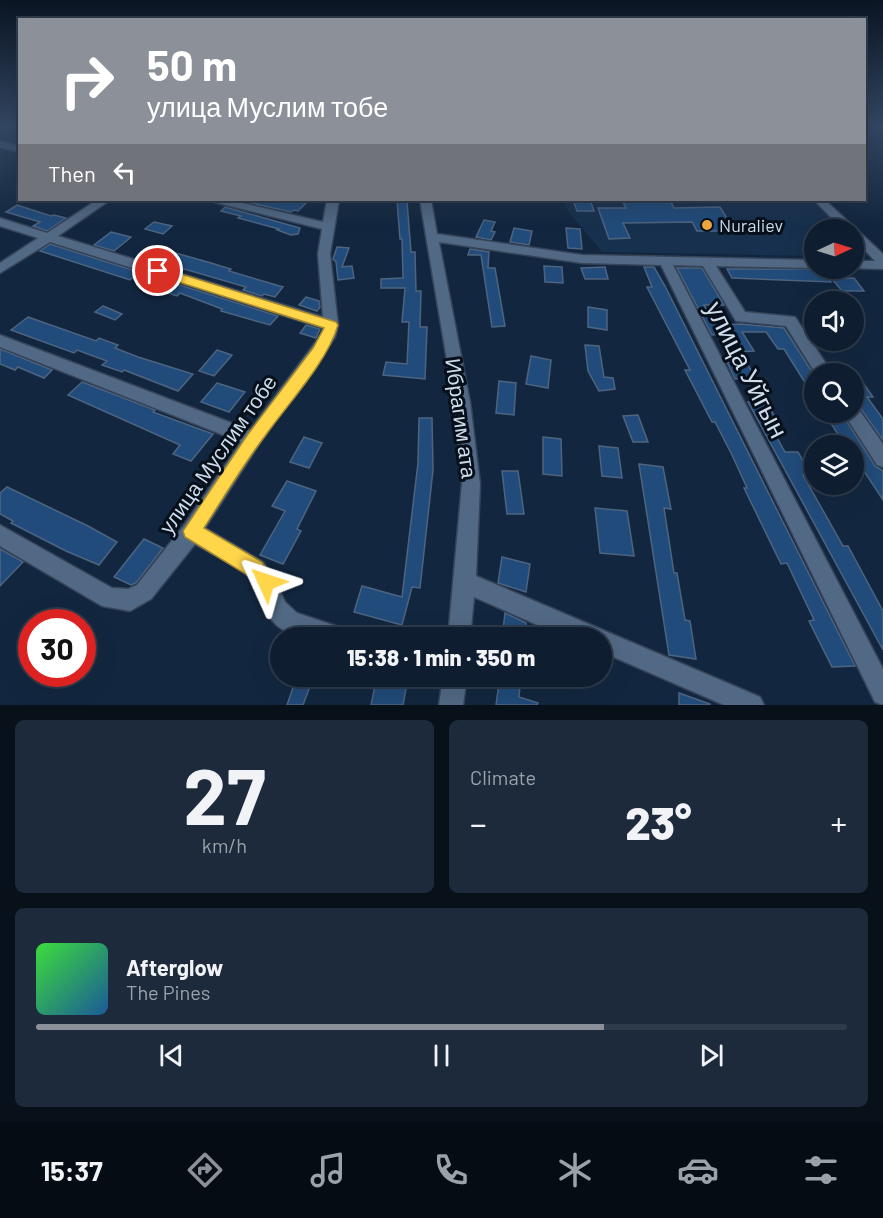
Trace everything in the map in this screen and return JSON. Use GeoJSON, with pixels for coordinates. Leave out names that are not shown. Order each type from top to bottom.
{"type":"FeatureCollection","features":[{"type":"Feature","properties":{"kind":"street"},"geometry":{"type":"LineString","coordinates":[[0,269],[103,201]]}},
{"type":"Feature","properties":{"kind":"street"},"geometry":{"type":"LineString","coordinates":[[222,201],[329,227]]}},
{"type":"Feature","properties":{"kind":"street"},"geometry":{"type":"LineString","coordinates":[[0,222],[332,325],[324,262],[333,201]]}},
{"type":"Feature","properties":{"kind":"street","name":"Ибрагим ата"},"geometry":{"type":"LineString","coordinates":[[425,201],[462,402],[471,484],[460,627]]}},
{"type":"Feature","properties":{"kind":"street"},"geometry":{"type":"LineString","coordinates":[[820,201],[839,219]]}},
{"type":"Feature","properties":{"kind":"street"},"geometry":{"type":"LineString","coordinates":[[431,237],[582,259],[804,264]]}},
{"type":"Feature","properties":{"kind":"street"},"geometry":{"type":"LineString","coordinates":[[864,243],[883,263]]}},
{"type":"Feature","properties":{"kind":"street","name":"улица Уйгын"},"geometry":{"type":"LineString","coordinates":[[665,261],[883,694]]}},
{"type":"Feature","properties":{"kind":"street"},"geometry":{"type":"LineString","coordinates":[[708,262],[741,317],[790,321],[818,363]]}},
{"type":"Feature","properties":{"kind":"street"},"geometry":{"type":"LineString","coordinates":[[864,264],[883,263]]}},
{"type":"Feature","properties":{"kind":"street","name":"улица Муслим тобе"},"geometry":{"type":"LineString","coordinates":[[0,535],[110,598],[130,600],[144,592],[192,531],[253,439],[318,352],[328,337],[332,325]]}},
{"type":"Feature","properties":{"kind":"street"},"geometry":{"type":"LineString","coordinates":[[0,341],[253,439]]}},
{"type":"Feature","properties":{"kind":"street"},"geometry":{"type":"LineString","coordinates":[[858,423],[883,459]]}},
{"type":"Feature","properties":{"kind":"street"},"geometry":{"type":"LineString","coordinates":[[192,531],[256,569],[266,582],[277,610],[291,622],[306,627]]}},
{"type":"Feature","properties":{"kind":"street"},"geometry":{"type":"LineString","coordinates":[[465,582],[569,627]]}},
{"type":"Feature","properties":{"kind":"street"},"geometry":{"type":"LineString","coordinates":[[612,644],[752,705]]}},
{"type":"Feature","properties":{"kind":"street"},"geometry":{"type":"LineString","coordinates":[[452,705],[454,687]]}},
{"type":"Feature","properties":{"kind":"shaded area","name":"Nuraliev"},"geometry":{"type":"Polygon","coordinates":[[[563,201],[812,201],[830,219],[804,219],[804,256],[602,252],[568,211],[563,201]]]}},
{"type":"Feature","properties":{"kind":"building"},"geometry":{"type":"Polygon","coordinates":[[[242,201],[308,201],[298,211],[291,212],[242,201]]]}},
{"type":"Feature","properties":{"kind":"building"},"geometry":{"type":"Polygon","coordinates":[[[397,201],[407,201],[411,252],[415,252],[416,291],[421,291],[420,327],[427,327],[425,379],[383,375],[386,362],[407,364],[409,322],[402,322],[405,288],[381,288],[381,279],[403,278],[402,239],[400,239],[397,201]]]}},
{"type":"Feature","properties":{"kind":"building"},"geometry":{"type":"Polygon","coordinates":[[[573,201],[590,201],[594,211],[577,211],[573,201]]]}},
{"type":"Feature","properties":{"kind":"building"},"geometry":{"type":"Polygon","coordinates":[[[622,201],[670,201],[674,208],[720,207],[735,231],[697,231],[692,222],[623,223],[630,238],[609,239],[598,208],[626,208],[622,201]]]}},
{"type":"Feature","properties":{"kind":"building"},"geometry":{"type":"Polygon","coordinates":[[[17,205],[51,216],[66,218],[47,231],[33,226],[40,222],[6,212],[17,205]]]}},
{"type":"Feature","properties":{"kind":"building"},"geometry":{"type":"Polygon","coordinates":[[[225,207],[300,228],[298,234],[291,235],[221,211],[225,207]]]}},
{"type":"Feature","properties":{"kind":"building"},"geometry":{"type":"Polygon","coordinates":[[[484,220],[495,222],[491,231],[495,232],[491,240],[476,237],[484,220]]]}},
{"type":"Feature","properties":{"kind":"building"},"geometry":{"type":"Polygon","coordinates":[[[154,222],[172,226],[163,234],[145,229],[154,222]]]}},
{"type":"Feature","properties":{"kind":"building"},"geometry":{"type":"Polygon","coordinates":[[[514,228],[532,231],[529,245],[510,242],[514,228]]]}},
{"type":"Feature","properties":{"kind":"building"},"geometry":{"type":"Polygon","coordinates":[[[566,228],[580,229],[582,249],[568,248],[566,228]]]}},
{"type":"Feature","properties":{"kind":"building"},"geometry":{"type":"Polygon","coordinates":[[[111,232],[131,237],[114,251],[94,245],[111,232]]]}},
{"type":"Feature","properties":{"kind":"building"},"geometry":{"type":"Polygon","coordinates":[[[50,244],[278,316],[270,325],[221,311],[222,309],[180,293],[177,296],[154,289],[157,286],[132,278],[130,280],[40,251],[50,244]]]}},
{"type":"Feature","properties":{"kind":"building"},"geometry":{"type":"Polygon","coordinates":[[[151,246],[283,287],[275,297],[264,294],[262,296],[243,290],[246,287],[137,258],[151,246]]]}},
{"type":"Feature","properties":{"kind":"building"},"geometry":{"type":"Polygon","coordinates":[[[337,247],[349,248],[342,267],[352,266],[354,278],[338,280],[336,262],[333,259],[337,247]]]}},
{"type":"Feature","properties":{"kind":"building"},"geometry":{"type":"Polygon","coordinates":[[[470,249],[489,252],[488,268],[495,268],[505,326],[492,327],[481,255],[468,255],[470,249]]]}},
{"type":"Feature","properties":{"kind":"building"},"geometry":{"type":"Polygon","coordinates":[[[544,266],[562,267],[563,283],[545,282],[544,266]]]}},
{"type":"Feature","properties":{"kind":"building"},"geometry":{"type":"Polygon","coordinates":[[[605,267],[608,279],[585,279],[581,268],[605,267]]]}},
{"type":"Feature","properties":{"kind":"building"},"geometry":{"type":"Polygon","coordinates":[[[644,267],[654,267],[665,286],[855,666],[832,667],[809,621],[814,620],[787,563],[781,564],[744,488],[747,488],[732,455],[685,370],[690,370],[647,287],[652,287],[644,267]]]}},
{"type":"Feature","properties":{"kind":"building"},"geometry":{"type":"Polygon","coordinates":[[[677,268],[702,268],[724,305],[704,305],[716,325],[741,324],[784,328],[806,363],[804,363],[804,381],[784,349],[778,349],[766,332],[742,332],[754,351],[735,352],[725,334],[712,335],[677,268]]]}},
{"type":"Feature","properties":{"kind":"building"},"geometry":{"type":"Polygon","coordinates":[[[727,269],[804,269],[804,279],[829,279],[831,282],[732,278],[727,269]]]}},
{"type":"Feature","properties":{"kind":"building"},"geometry":{"type":"Polygon","coordinates":[[[832,279],[855,279],[864,291],[842,291],[832,279]]]}},
{"type":"Feature","properties":{"kind":"building"},"geometry":{"type":"Polygon","coordinates":[[[306,297],[319,301],[320,307],[317,311],[299,305],[306,297]]]}},
{"type":"Feature","properties":{"kind":"building"},"geometry":{"type":"Polygon","coordinates":[[[103,306],[122,314],[115,320],[95,312],[103,306]]]}},
{"type":"Feature","properties":{"kind":"building"},"geometry":{"type":"Polygon","coordinates":[[[588,307],[607,310],[607,330],[588,327],[588,307]]]}},
{"type":"Feature","properties":{"kind":"building"},"geometry":{"type":"Polygon","coordinates":[[[28,317],[96,341],[99,338],[118,345],[115,348],[138,357],[193,374],[178,391],[124,370],[122,372],[102,365],[107,361],[77,350],[74,353],[11,330],[28,317]]]}},
{"type":"Feature","properties":{"kind":"building"},"geometry":{"type":"Polygon","coordinates":[[[306,325],[320,329],[316,338],[300,333],[306,325]]]}},
{"type":"Feature","properties":{"kind":"building"},"geometry":{"type":"Polygon","coordinates":[[[585,345],[599,346],[604,377],[613,378],[615,389],[599,391],[588,371],[585,345]]]}},
{"type":"Feature","properties":{"kind":"building"},"geometry":{"type":"Polygon","coordinates":[[[0,349],[52,370],[44,378],[18,367],[15,370],[0,364],[0,349]]]}},
{"type":"Feature","properties":{"kind":"building"},"geometry":{"type":"Polygon","coordinates":[[[217,350],[232,355],[214,376],[199,371],[217,350]]]}},
{"type":"Feature","properties":{"kind":"building"},"geometry":{"type":"Polygon","coordinates":[[[531,356],[551,360],[548,388],[526,384],[531,356]]]}},
{"type":"Feature","properties":{"kind":"building"},"geometry":{"type":"Polygon","coordinates":[[[746,361],[755,378],[735,379],[727,362],[746,361]]]}},
{"type":"Feature","properties":{"kind":"building"},"geometry":{"type":"Polygon","coordinates":[[[499,381],[516,383],[514,415],[496,413],[499,381]]]}},
{"type":"Feature","properties":{"kind":"building"},"geometry":{"type":"Polygon","coordinates":[[[82,382],[213,434],[191,461],[173,454],[180,445],[68,395],[82,382]]]}},
{"type":"Feature","properties":{"kind":"building"},"geometry":{"type":"Polygon","coordinates":[[[217,383],[245,392],[229,412],[201,402],[217,383]]]}},
{"type":"Feature","properties":{"kind":"building"},"geometry":{"type":"Polygon","coordinates":[[[864,384],[873,397],[867,397],[883,419],[883,440],[864,413],[864,384]]]}},
{"type":"Feature","properties":{"kind":"building"},"geometry":{"type":"Polygon","coordinates":[[[766,401],[779,424],[770,425],[785,452],[798,452],[804,463],[804,495],[814,495],[843,546],[848,546],[883,611],[883,650],[748,402],[766,401]]]}},
{"type":"Feature","properties":{"kind":"building"},"geometry":{"type":"Polygon","coordinates":[[[638,415],[648,442],[633,442],[623,416],[638,415]]]}},
{"type":"Feature","properties":{"kind":"building"},"geometry":{"type":"Polygon","coordinates":[[[419,418],[432,418],[433,470],[420,588],[412,587],[402,625],[354,612],[362,586],[402,597],[418,463],[419,418]]]}},
{"type":"Feature","properties":{"kind":"building"},"geometry":{"type":"Polygon","coordinates":[[[831,423],[848,423],[855,435],[838,435],[831,423]]]}},
{"type":"Feature","properties":{"kind":"building"},"geometry":{"type":"Polygon","coordinates":[[[304,437],[322,443],[309,468],[290,462],[304,437]]]}},
{"type":"Feature","properties":{"kind":"building"},"geometry":{"type":"Polygon","coordinates":[[[543,437],[561,439],[562,476],[543,474],[543,437]]]}},
{"type":"Feature","properties":{"kind":"building"},"geometry":{"type":"Polygon","coordinates":[[[599,446],[618,448],[622,478],[602,476],[599,446]]]}},
{"type":"Feature","properties":{"kind":"building"},"geometry":{"type":"Polygon","coordinates":[[[864,449],[875,466],[883,471],[883,500],[864,471],[864,449]]]}},
{"type":"Feature","properties":{"kind":"building"},"geometry":{"type":"Polygon","coordinates":[[[639,464],[663,467],[671,509],[664,508],[674,573],[677,573],[685,620],[690,621],[696,659],[669,655],[639,464]]]}},
{"type":"Feature","properties":{"kind":"building"},"geometry":{"type":"Polygon","coordinates":[[[502,471],[518,471],[524,514],[507,514],[502,471]]]}},
{"type":"Feature","properties":{"kind":"building"},"geometry":{"type":"Polygon","coordinates":[[[287,481],[316,491],[297,529],[301,531],[283,564],[260,555],[285,511],[272,506],[287,481]]]}},
{"type":"Feature","properties":{"kind":"building"},"geometry":{"type":"Polygon","coordinates":[[[7,487],[117,542],[99,565],[66,551],[11,523],[13,521],[0,514],[0,493],[7,487]]]}},
{"type":"Feature","properties":{"kind":"building"},"geometry":{"type":"Polygon","coordinates":[[[595,508],[627,511],[634,556],[600,553],[595,508]]]}},
{"type":"Feature","properties":{"kind":"building"},"geometry":{"type":"Polygon","coordinates":[[[144,539],[163,548],[136,583],[131,585],[114,577],[144,539]]]}},
{"type":"Feature","properties":{"kind":"building"},"geometry":{"type":"Polygon","coordinates":[[[0,549],[23,562],[0,586],[0,549]]]}},
{"type":"Feature","properties":{"kind":"building"},"geometry":{"type":"Polygon","coordinates":[[[502,557],[530,564],[526,592],[498,583],[502,557]]]}},
{"type":"Feature","properties":{"kind":"building"},"geometry":{"type":"Polygon","coordinates":[[[505,613],[526,623],[526,627],[503,627],[505,613]]]}},
{"type":"Feature","properties":{"kind":"building"},"geometry":{"type":"Polygon","coordinates":[[[293,687],[310,687],[303,705],[287,705],[293,687]]]}},
{"type":"Feature","properties":{"kind":"building"},"geometry":{"type":"Polygon","coordinates":[[[375,687],[406,687],[403,705],[371,705],[375,687]]]}},
{"type":"Feature","properties":{"kind":"building"},"geometry":{"type":"Polygon","coordinates":[[[498,687],[520,687],[519,697],[538,703],[537,705],[496,705],[498,687]]]}},
{"type":"Feature","properties":{"kind":"building"},"geometry":{"type":"Polygon","coordinates":[[[679,693],[710,704],[710,705],[679,705],[679,693]]]}},
{"type":"Feature","properties":{"kind":"place","name":"Nuraliev"},"geometry":{"type":"Point","coordinates":[707,225]}},
{"type":"Feature","properties":{"kind":"route"},"geometry":{"type":"LineString","coordinates":[[158,271],[332,325],[328,337],[318,352],[253,439],[192,531],[256,569],[266,582]]}}]}
